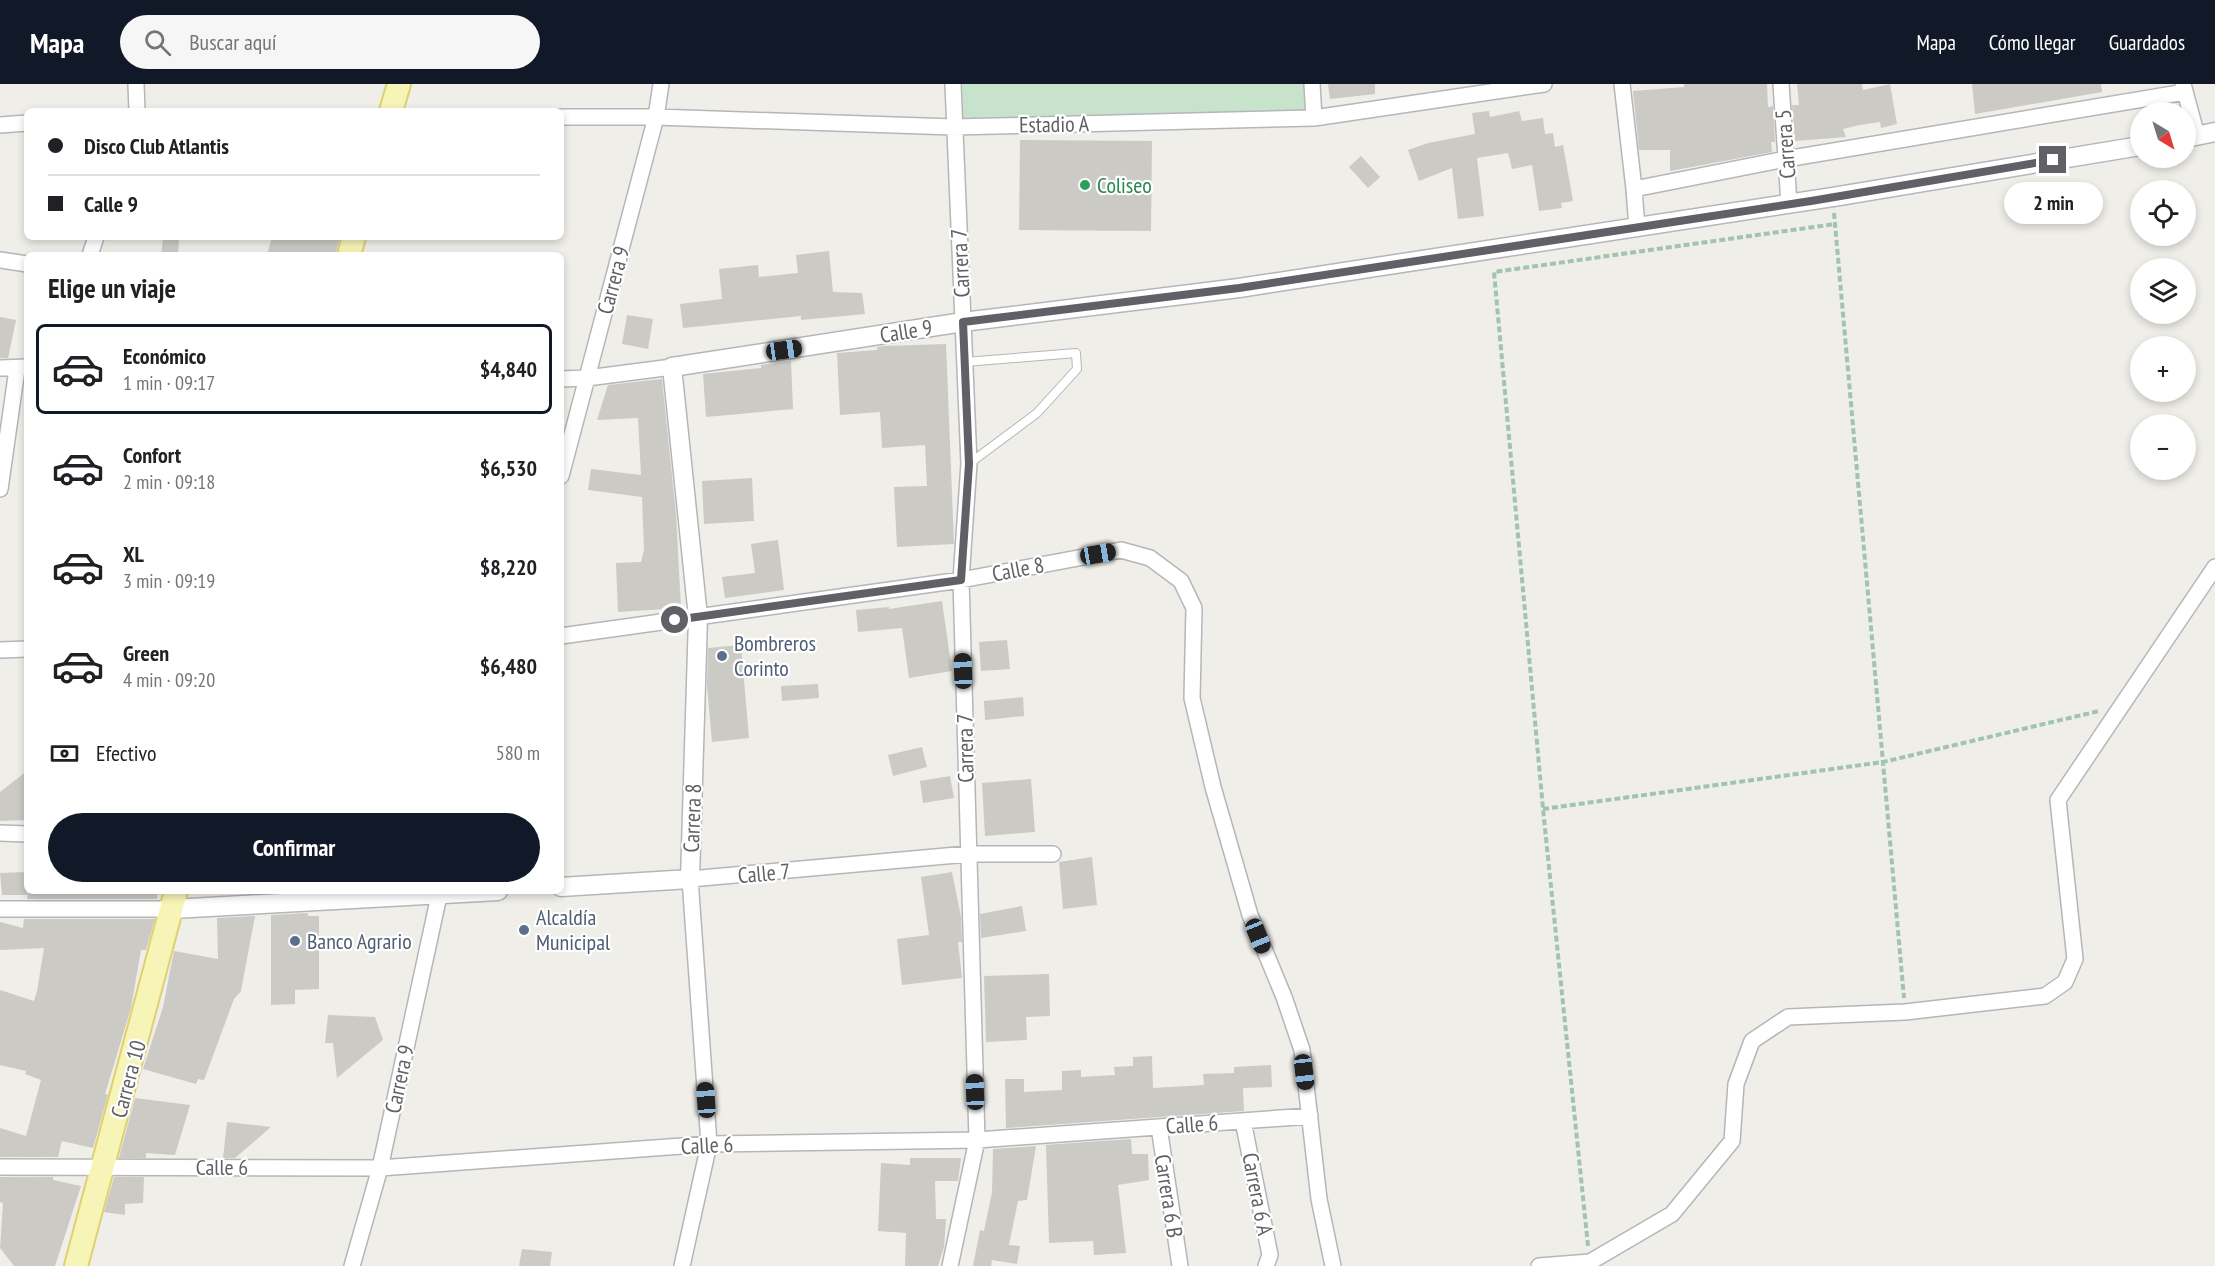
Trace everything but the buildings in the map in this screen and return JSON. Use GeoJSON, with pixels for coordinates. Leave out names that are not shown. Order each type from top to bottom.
{"type":"FeatureCollection","features":[{"type":"Feature","properties":{"kind":"main road"},"geometry":{"type":"LineString","coordinates":[[392,108],[399,84]]}},
{"type":"Feature","properties":{"kind":"main road","name":"Carrera 10"},"geometry":{"type":"LineString","coordinates":[[76,1266],[174,900]]}},
{"type":"Feature","properties":{"kind":"street"},"geometry":{"type":"LineString","coordinates":[[136,84],[137,108]]}},
{"type":"Feature","properties":{"kind":"street","name":"Carrera 9"},"geometry":{"type":"LineString","coordinates":[[564,465],[656,117],[661,84]]}},
{"type":"Feature","properties":{"kind":"street","name":"Carrera 7"},"geometry":{"type":"LineString","coordinates":[[950,1266],[976,1140],[961,580],[969,464],[952,84]]}},
{"type":"Feature","properties":{"kind":"street"},"geometry":{"type":"LineString","coordinates":[[1312,84],[1314,118]]}},
{"type":"Feature","properties":{"kind":"street","name":"Estadio A"},"geometry":{"type":"LineString","coordinates":[[564,117],[656,117],[953,127],[1314,118],[1544,84]]}},
{"type":"Feature","properties":{"kind":"street"},"geometry":{"type":"LineString","coordinates":[[1622,84],[1637,228]]}},
{"type":"Feature","properties":{"kind":"street","name":"Carrera 5"},"geometry":{"type":"LineString","coordinates":[[1781,84],[1789,204]]}},
{"type":"Feature","properties":{"kind":"street"},"geometry":{"type":"LineString","coordinates":[[1634,189],[1786,159],[2184,88]]}},
{"type":"Feature","properties":{"kind":"street"},"geometry":{"type":"LineString","coordinates":[[0,125],[24,123]]}},
{"type":"Feature","properties":{"kind":"street"},"geometry":{"type":"LineString","coordinates":[[2196,136],[2215,132]]}},
{"type":"Feature","properties":{"kind":"street","name":"Calle 9"},"geometry":{"type":"LineString","coordinates":[[564,378],[587,378],[672,367],[963,322],[1239,288],[1637,228],[2130,148]]}},
{"type":"Feature","properties":{"kind":"street"},"geometry":{"type":"LineString","coordinates":[[0,260],[24,264]]}},
{"type":"Feature","properties":{"kind":"street","name":"Carrera 8"},"geometry":{"type":"LineString","coordinates":[[672,367],[698,617],[690,879],[709,1144],[682,1266]]}},
{"type":"Feature","properties":{"kind":"street"},"geometry":{"type":"LineString","coordinates":[[0,368],[22,368],[0,489]]}},
{"type":"Feature","properties":{"kind":"street","name":"Calle 8"},"geometry":{"type":"LineString","coordinates":[[564,636],[961,580],[1121,550],[1150,558],[1181,581],[1194,608],[1192,698],[1250,915],[1302,1050],[1310,1116]]}},
{"type":"Feature","properties":{"kind":"street"},"geometry":{"type":"LineString","coordinates":[[1539,1266],[1590,1262],[1672,1214],[1732,1141],[1736,1084],[1752,1041],[1788,1017],[1905,1012],[2045,996],[2065,982],[2075,959],[2058,800],[2215,567]]}},
{"type":"Feature","properties":{"kind":"street"},"geometry":{"type":"LineString","coordinates":[[0,650],[24,648]]}},
{"type":"Feature","properties":{"kind":"street"},"geometry":{"type":"LineString","coordinates":[[0,833],[24,834]]}},
{"type":"Feature","properties":{"kind":"street","name":"Calle 7"},"geometry":{"type":"LineString","coordinates":[[564,887],[690,879],[968,854],[1053,854]]}},
{"type":"Feature","properties":{"kind":"street"},"geometry":{"type":"LineString","coordinates":[[0,909],[174,900],[402,894]]}},
{"type":"Feature","properties":{"kind":"street","name":"Carrera 9"},"geometry":{"type":"LineString","coordinates":[[352,1266],[380,1168],[440,894]]}},
{"type":"Feature","properties":{"kind":"street"},"geometry":{"type":"LineString","coordinates":[[1310,1116],[1319,1199],[1333,1266]]}},
{"type":"Feature","properties":{"kind":"street","name":"Calle 6"},"geometry":{"type":"LineString","coordinates":[[0,1167],[380,1168],[709,1144],[976,1140],[1310,1116]]}},
{"type":"Feature","properties":{"kind":"street","name":"Carrera 6 A"},"geometry":{"type":"LineString","coordinates":[[1243,1121],[1270,1255],[1266,1266]]}},
{"type":"Feature","properties":{"kind":"street","name":"Carrera 6 B"},"geometry":{"type":"LineString","coordinates":[[1159,1127],[1180,1266]]}},
{"type":"Feature","properties":{"kind":"lane"},"geometry":{"type":"LineString","coordinates":[[965,362],[1076,353],[1077,369],[1037,413],[969,464]]}},
{"type":"Feature","properties":{"kind":"path"},"geometry":{"type":"LineString","coordinates":[[1833,197],[1905,1012]]}},
{"type":"Feature","properties":{"kind":"path"},"geometry":{"type":"LineString","coordinates":[[1590,1262],[1543,809],[1494,272],[1835,224]]}},
{"type":"Feature","properties":{"kind":"path"},"geometry":{"type":"LineString","coordinates":[[1543,809],[1883,762],[2120,706]]}},
{"type":"Feature","properties":{"kind":"green space"},"geometry":{"type":"Polygon","coordinates":[[[962,84],[1305,84],[1307,112],[963,119],[962,84]]]}},
{"type":"Feature","properties":{"kind":"place","name":"Coliseo"},"geometry":{"type":"Point","coordinates":[1085,185]}},
{"type":"Feature","properties":{"kind":"place","name":"Bombreros Corinto"},"geometry":{"type":"Point","coordinates":[722,656]}},
{"type":"Feature","properties":{"kind":"place","name":"Alcaldía Municipal"},"geometry":{"type":"Point","coordinates":[524,930]}},
{"type":"Feature","properties":{"kind":"place","name":"Banco Agrario"},"geometry":{"type":"Point","coordinates":[295,941]}},
{"type":"Feature","properties":{"kind":"route"},"geometry":{"type":"LineString","coordinates":[[675,620],[961,580],[969,464],[963,322],[1239,288],[1811,201],[2053,160]]}}]}
